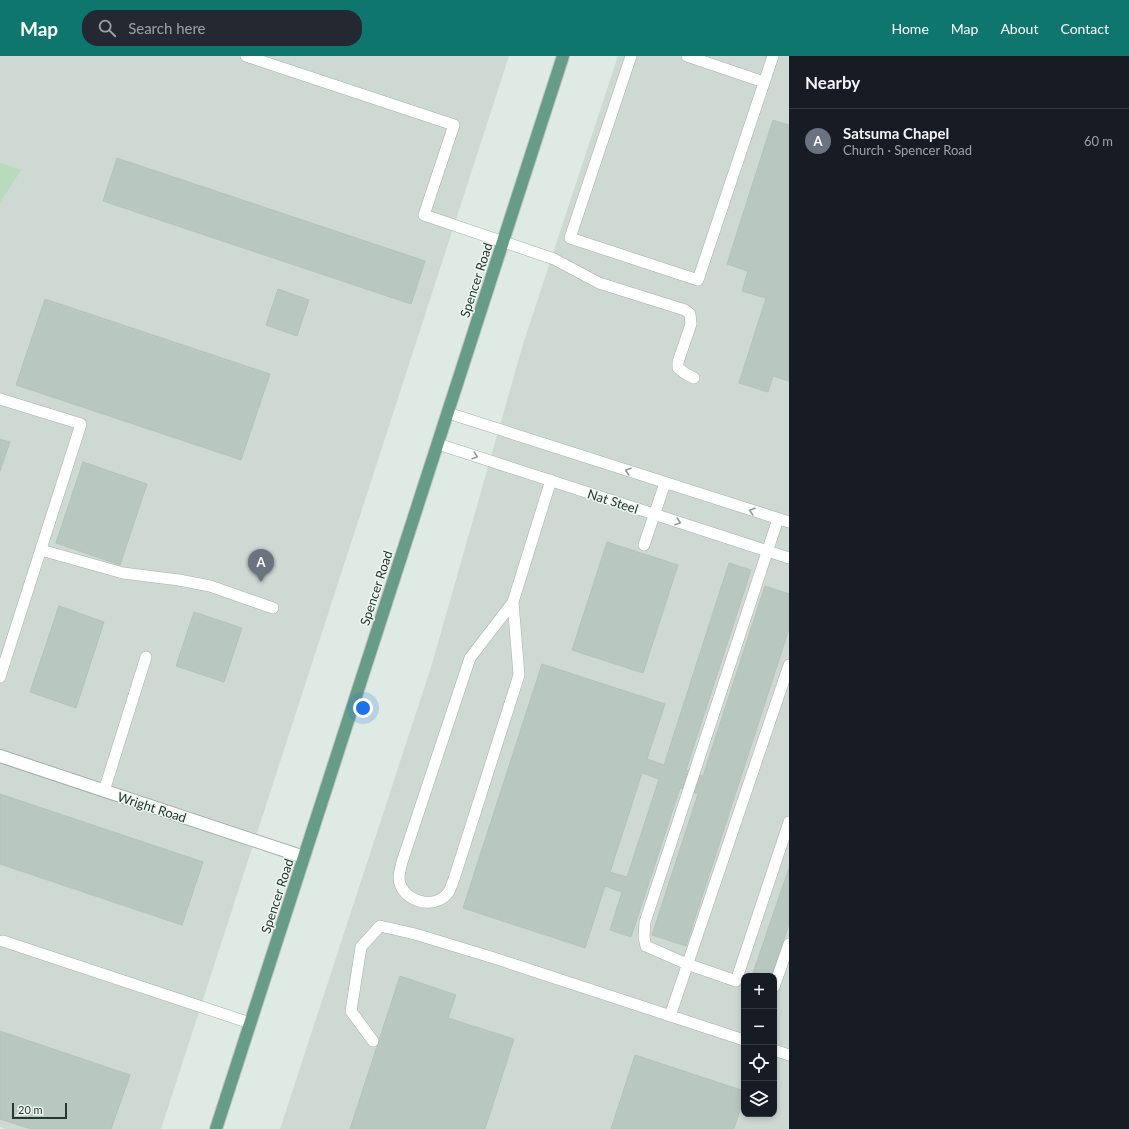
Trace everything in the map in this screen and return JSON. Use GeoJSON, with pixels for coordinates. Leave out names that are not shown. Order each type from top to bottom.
{"type":"FeatureCollection","features":[{"type":"Feature","properties":{"kind":"main road","name":"Spencer Road"},"geometry":{"type":"LineString","coordinates":[[216,1129],[563,56]]}},
{"type":"Feature","properties":{"kind":"street","name":"Wright Road"},"geometry":{"type":"LineString","coordinates":[[0,756],[304,857]]}},
{"type":"Feature","properties":{"kind":"lane"},"geometry":{"type":"LineString","coordinates":[[246,56],[454,125],[424,215],[554,259],[599,283],[685,310],[690,314],[691,324],[678,362],[678,368],[694,378]]}},
{"type":"Feature","properties":{"kind":"lane"},"geometry":{"type":"LineString","coordinates":[[631,56],[570,238],[698,280],[773,56]]}},
{"type":"Feature","properties":{"kind":"lane"},"geometry":{"type":"LineString","coordinates":[[687,56],[764,82]]}},
{"type":"Feature","properties":{"kind":"lane"},"geometry":{"type":"LineString","coordinates":[[0,399],[80,424],[0,677]]}},
{"type":"Feature","properties":{"kind":"lane"},"geometry":{"type":"LineString","coordinates":[[448,413],[789,522]]}},
{"type":"Feature","properties":{"kind":"lane","name":"Nat Steel"},"geometry":{"type":"LineString","coordinates":[[438,444],[789,558]]}},
{"type":"Feature","properties":{"kind":"lane"},"geometry":{"type":"LineString","coordinates":[[513,602],[519,675],[448,894],[434,902],[418,902],[405,893],[399,878],[402,862],[470,658],[513,602],[551,480]]}},
{"type":"Feature","properties":{"kind":"lane"},"geometry":{"type":"LineString","coordinates":[[644,546],[665,483]]}},
{"type":"Feature","properties":{"kind":"lane"},"geometry":{"type":"LineString","coordinates":[[778,519],[766,550],[645,922],[644,937],[646,946],[687,964],[740,982],[789,822]]}},
{"type":"Feature","properties":{"kind":"lane"},"geometry":{"type":"LineString","coordinates":[[41,550],[124,574],[179,580],[210,586],[273,608]]}},
{"type":"Feature","properties":{"kind":"lane"},"geometry":{"type":"LineString","coordinates":[[104,791],[146,657]]}},
{"type":"Feature","properties":{"kind":"lane"},"geometry":{"type":"LineString","coordinates":[[670,1016],[789,665]]}},
{"type":"Feature","properties":{"kind":"lane"},"geometry":{"type":"LineString","coordinates":[[372,1041],[351,1011],[361,947],[380,926],[415,934],[494,958],[741,1039]]}},
{"type":"Feature","properties":{"kind":"lane"},"geometry":{"type":"LineString","coordinates":[[3,942],[250,1023]]}},
{"type":"Feature","properties":{"kind":"lane"},"geometry":{"type":"LineString","coordinates":[[777,978],[789,944]]}},
{"type":"Feature","properties":{"kind":"lane"},"geometry":{"type":"LineString","coordinates":[[777,1051],[789,1055]]}},
{"type":"Feature","properties":{"kind":"shaded area"},"geometry":{"type":"Polygon","coordinates":[[[0,56],[509,56],[161,1129],[6,1129],[0,1127],[0,203],[20,170],[0,162],[0,56]]]}},
{"type":"Feature","properties":{"kind":"shaded area"},"geometry":{"type":"Polygon","coordinates":[[[618,56],[789,56],[789,1129],[280,1129],[432,664],[523,344],[618,56]]]}},
{"type":"Feature","properties":{"kind":"green space"},"geometry":{"type":"Polygon","coordinates":[[[0,162],[21,170],[0,203],[0,162]]]}},
{"type":"Feature","properties":{"kind":"building"},"geometry":{"type":"Polygon","coordinates":[[[773,120],[789,125],[789,381],[773,376],[768,392],[739,383],[766,298],[742,291],[748,271],[727,264],[773,120]]]}},
{"type":"Feature","properties":{"kind":"building"},"geometry":{"type":"Polygon","coordinates":[[[117,158],[425,261],[411,304],[103,201],[117,158]]]}},
{"type":"Feature","properties":{"kind":"building"},"geometry":{"type":"Polygon","coordinates":[[[278,289],[309,300],[297,336],[266,325],[278,289]]]}},
{"type":"Feature","properties":{"kind":"building"},"geometry":{"type":"Polygon","coordinates":[[[45,299],[270,374],[241,460],[16,385],[45,299]]]}},
{"type":"Feature","properties":{"kind":"building"},"geometry":{"type":"Polygon","coordinates":[[[0,439],[10,442],[0,471],[0,439]]]}},
{"type":"Feature","properties":{"kind":"building"},"geometry":{"type":"Polygon","coordinates":[[[83,462],[147,484],[120,565],[56,543],[83,462]]]}},
{"type":"Feature","properties":{"kind":"building"},"geometry":{"type":"Polygon","coordinates":[[[607,542],[678,565],[643,673],[572,650],[607,542]]]}},
{"type":"Feature","properties":{"kind":"building"},"geometry":{"type":"Polygon","coordinates":[[[729,563],[751,570],[686,770],[703,776],[765,586],[789,594],[789,629],[686,946],[652,935],[698,794],[680,788],[631,937],[610,930],[622,892],[605,886],[585,948],[463,908],[542,664],[665,704],[647,759],[664,765],[729,563]],[[642,773],[610,872],[627,877],[659,779],[642,773]]]}},
{"type":"Feature","properties":{"kind":"building"},"geometry":{"type":"Polygon","coordinates":[[[59,606],[104,622],[76,708],[30,692],[59,606]]]}},
{"type":"Feature","properties":{"kind":"building"},"geometry":{"type":"Polygon","coordinates":[[[194,612],[242,628],[224,682],[176,666],[194,612]]]}},
{"type":"Feature","properties":{"kind":"building"},"geometry":{"type":"Polygon","coordinates":[[[0,794],[203,862],[182,925],[0,864],[0,794]]]}},
{"type":"Feature","properties":{"kind":"building"},"geometry":{"type":"Polygon","coordinates":[[[789,868],[789,924],[773,973],[753,973],[789,868]]]}},
{"type":"Feature","properties":{"kind":"building"},"geometry":{"type":"Polygon","coordinates":[[[400,976],[456,995],[448,1018],[514,1039],[485,1129],[350,1129],[400,976]]]}},
{"type":"Feature","properties":{"kind":"building"},"geometry":{"type":"Polygon","coordinates":[[[0,1031],[130,1075],[111,1129],[31,1129],[0,1119],[0,1031]]]}},
{"type":"Feature","properties":{"kind":"building"},"geometry":{"type":"Polygon","coordinates":[[[635,1055],[741,1090],[741,1107],[734,1129],[611,1129],[635,1055]]]}},
{"type":"Feature","properties":{"kind":"place","name":"Satsuma Chapel"},"geometry":{"type":"Point","coordinates":[261,582]}}]}
